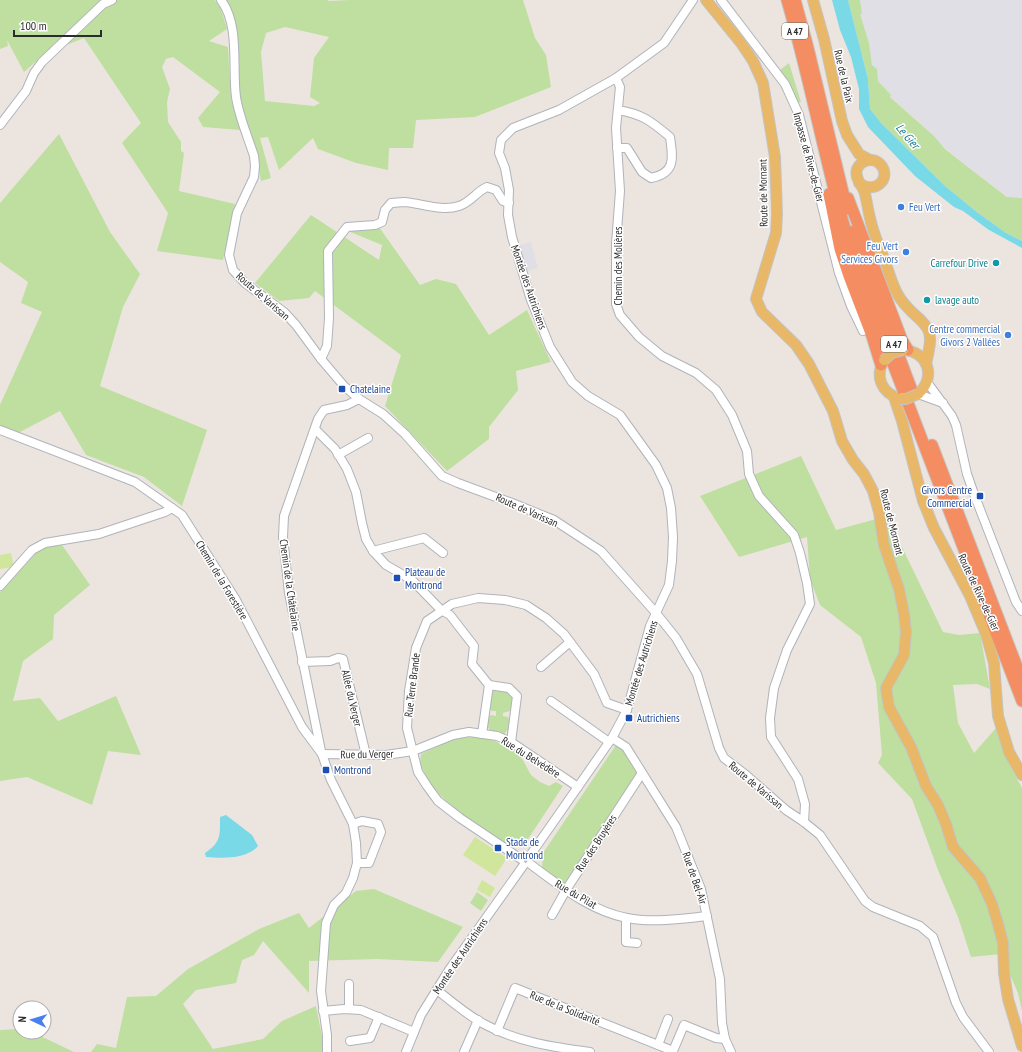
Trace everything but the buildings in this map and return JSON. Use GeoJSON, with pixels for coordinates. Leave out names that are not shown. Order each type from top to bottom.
{"type":"FeatureCollection","features":[{"type":"Feature","properties":{"kind":"highway","name":"A 47"},"geometry":{"type":"LineString","coordinates":[[787,0],[845,228],[867,296],[1022,701]]}},
{"type":"Feature","properties":{"kind":"highway","name":"A 47"},"geometry":{"type":"LineString","coordinates":[[795,0],[850,218],[865,266],[1022,680]]}},
{"type":"Feature","properties":{"kind":"highway"},"geometry":{"type":"LineString","coordinates":[[821,136],[820,146],[840,249],[882,363]]}},
{"type":"Feature","properties":{"kind":"highway"},"geometry":{"type":"LineString","coordinates":[[836,164],[899,333],[908,351]]}},
{"type":"Feature","properties":{"kind":"main road","name":"Route de Mornant"},"geometry":{"type":"LineString","coordinates":[[706,0],[753,60],[763,83],[775,157],[778,214],[776,233],[756,299],[762,312],[796,345],[809,364],[833,411],[842,441],[852,460],[864,474],[873,491],[879,512],[884,545],[899,589],[906,632],[904,655],[886,688],[889,707],[911,747],[926,786],[938,805],[953,847],[980,878],[992,904],[1003,944],[1004,972],[1008,999],[1022,1046]]}},
{"type":"Feature","properties":{"kind":"main road","name":"Rue de la Paix"},"geometry":{"type":"LineString","coordinates":[[813,0],[824,39],[842,121],[847,135],[859,154],[870,160]]}},
{"type":"Feature","properties":{"kind":"main road"},"geometry":{"type":"LineString","coordinates":[[859,154],[859,165],[856,174],[864,191],[872,227],[895,290],[909,310],[926,324],[930,335],[930,344],[926,364]]}},
{"type":"Feature","properties":{"kind":"main road"},"geometry":{"type":"LineString","coordinates":[[859,165],[862,162],[870,160],[878,162],[884,173],[882,182],[876,187],[868,205]]}},
{"type":"Feature","properties":{"kind":"main road"},"geometry":{"type":"LineString","coordinates":[[859,183],[867,188],[876,187]]}},
{"type":"Feature","properties":{"kind":"main road"},"geometry":{"type":"LineString","coordinates":[[908,351],[923,359],[928,371],[927,382],[922,391],[918,394],[901,401],[885,390],[881,383],[879,374],[882,363],[892,353],[908,351],[920,351],[930,344]]}},
{"type":"Feature","properties":{"kind":"main road","name":"Route de Rive-de-Gier"},"geometry":{"type":"LineString","coordinates":[[901,401],[902,420],[923,501],[934,528],[970,596],[986,634],[994,663],[998,716],[1009,752],[1022,775]]}},
{"type":"Feature","properties":{"kind":"street"},"geometry":{"type":"LineString","coordinates":[[0,125],[26,91],[34,73],[42,62],[103,4],[112,0]]}},
{"type":"Feature","properties":{"kind":"street","name":"Route de Varissan"},"geometry":{"type":"LineString","coordinates":[[221,0],[230,15],[236,98],[254,156],[255,166],[254,177],[237,213],[229,256],[233,270],[245,283],[284,312],[344,386],[359,399],[383,414],[405,434],[442,476],[554,520],[601,551],[676,638],[697,674],[719,748],[724,758],[786,810],[820,835],[865,901],[873,907],[920,926],[932,937],[956,1003],[963,1017],[989,1052]]}},
{"type":"Feature","properties":{"kind":"street","name":"Montée des Autrichiens"},"geometry":{"type":"LineString","coordinates":[[406,1052],[421,1015],[449,970],[611,740],[627,710],[650,626],[669,585],[672,562],[673,537],[671,508],[667,488],[656,465],[620,415],[588,396],[572,382],[550,347],[531,300],[512,237],[508,215],[509,190],[505,168],[499,153],[501,140],[512,128],[559,110],[616,78],[664,43],[693,0]]}},
{"type":"Feature","properties":{"kind":"street","name":"Impasse de Rive-de-Gier"},"geometry":{"type":"LineString","coordinates":[[721,0],[785,84],[799,115],[839,273],[851,306],[863,331]]}},
{"type":"Feature","properties":{"kind":"street","name":"Chemin des Molières"},"geometry":{"type":"LineString","coordinates":[[616,78],[620,87],[616,128],[620,191],[616,244],[616,304],[620,315],[639,337],[662,356],[696,373],[716,390],[732,415],[747,451],[749,474],[759,496],[794,535],[800,553],[810,604],[787,650],[774,688],[770,718],[771,737],[798,779],[805,804],[804,822]]}},
{"type":"Feature","properties":{"kind":"street"},"geometry":{"type":"LineString","coordinates":[[617,148],[627,148],[642,172],[651,178],[660,176],[668,171],[672,161],[670,137],[652,122],[634,113],[618,110]]}},
{"type":"Feature","properties":{"kind":"street"},"geometry":{"type":"LineString","coordinates":[[321,359],[327,346],[329,318],[328,251],[347,227],[375,225],[382,222],[385,210],[391,203],[403,202],[447,208],[459,206],[470,200],[479,191],[487,187],[496,190],[503,201],[509,203]]}},
{"type":"Feature","properties":{"kind":"street"},"geometry":{"type":"LineString","coordinates":[[927,382],[944,404],[956,425],[967,474],[974,494],[1016,602],[1022,611]]}},
{"type":"Feature","properties":{"kind":"street"},"geometry":{"type":"LineString","coordinates":[[918,394],[944,404]]}},
{"type":"Feature","properties":{"kind":"street","name":"Chemin de la Châtelaine"},"geometry":{"type":"LineString","coordinates":[[322,754],[289,593],[283,537],[284,516],[318,419],[324,410],[347,405],[359,399]]}},
{"type":"Feature","properties":{"kind":"street"},"geometry":{"type":"LineString","coordinates":[[315,428],[335,449],[347,470],[356,492],[365,534],[373,551],[386,565],[412,580],[441,610],[450,616],[474,646],[472,664],[489,685],[509,688],[517,696],[511,742]]}},
{"type":"Feature","properties":{"kind":"street","name":"Chemin de la Forestière"},"geometry":{"type":"LineString","coordinates":[[0,430],[135,482],[182,516],[236,600],[302,727],[322,754],[332,780],[353,824],[357,863],[354,878],[346,893],[334,905],[326,922],[320,991],[327,1035],[327,1052]]}},
{"type":"Feature","properties":{"kind":"street"},"geometry":{"type":"LineString","coordinates":[[338,455],[368,438]]}},
{"type":"Feature","properties":{"kind":"street"},"geometry":{"type":"LineString","coordinates":[[0,586],[32,550],[45,543],[99,534],[165,512],[172,508]]}},
{"type":"Feature","properties":{"kind":"street"},"geometry":{"type":"LineString","coordinates":[[373,551],[424,538],[443,553]]}},
{"type":"Feature","properties":{"kind":"street","name":"Rue Terre Brande"},"geometry":{"type":"LineString","coordinates":[[526,862],[460,818],[438,801],[426,786],[418,772],[407,728],[409,692],[416,648],[427,621],[441,610],[452,604],[478,598],[505,600],[526,606],[546,618],[564,634],[594,674],[607,704],[627,710]]}},
{"type":"Feature","properties":{"kind":"street"},"geometry":{"type":"LineString","coordinates":[[541,667],[570,642]]}},
{"type":"Feature","properties":{"kind":"street","name":"Allée du Verger"},"geometry":{"type":"LineString","coordinates":[[302,662],[330,662],[338,658],[343,659],[366,755]]}},
{"type":"Feature","properties":{"kind":"street"},"geometry":{"type":"LineString","coordinates":[[482,734],[489,685]]}},
{"type":"Feature","properties":{"kind":"street","name":"Rue de Bel-Air"},"geometry":{"type":"LineString","coordinates":[[551,701],[611,740],[626,747],[676,827],[701,889],[720,979],[722,1023],[731,1052]]}},
{"type":"Feature","properties":{"kind":"street","name":"Rue du Belvédère"},"geometry":{"type":"LineString","coordinates":[[413,751],[453,735],[469,732],[497,736],[511,742],[578,787]]}},
{"type":"Feature","properties":{"kind":"street","name":"Rue du Verger"},"geometry":{"type":"LineString","coordinates":[[322,754],[386,755],[413,751]]}},
{"type":"Feature","properties":{"kind":"street","name":"Rue des Bruyères"},"geometry":{"type":"LineString","coordinates":[[552,915],[566,890],[642,773]]}},
{"type":"Feature","properties":{"kind":"street"},"geometry":{"type":"LineString","coordinates":[[353,824],[362,822],[378,824],[381,832],[369,863],[357,863]]}},
{"type":"Feature","properties":{"kind":"street","name":"Rue du Pilat"},"geometry":{"type":"LineString","coordinates":[[526,862],[590,905],[626,918],[643,920],[707,916]]}},
{"type":"Feature","properties":{"kind":"street"},"geometry":{"type":"LineString","coordinates":[[626,918],[626,942],[638,943]]}},
{"type":"Feature","properties":{"kind":"street"},"geometry":{"type":"LineString","coordinates":[[349,984],[349,1009]]}},
{"type":"Feature","properties":{"kind":"street","name":"Rue de la Solidarité"},"geometry":{"type":"LineString","coordinates":[[497,1031],[515,988],[658,1045]]}},
{"type":"Feature","properties":{"kind":"street"},"geometry":{"type":"LineString","coordinates":[[437,990],[478,1020],[497,1031],[522,1040],[543,1045],[590,1052]]}},
{"type":"Feature","properties":{"kind":"street"},"geometry":{"type":"LineString","coordinates":[[323,1011],[349,1009],[361,1010],[414,1032]]}},
{"type":"Feature","properties":{"kind":"street"},"geometry":{"type":"LineString","coordinates":[[350,1041],[370,1038],[379,1017]]}},
{"type":"Feature","properties":{"kind":"street"},"geometry":{"type":"LineString","coordinates":[[668,1019],[658,1045],[673,1051],[684,1025],[716,1038],[726,1039]]}},
{"type":"Feature","properties":{"kind":"street"},"geometry":{"type":"LineString","coordinates":[[468,1050],[478,1020]]}},
{"type":"Feature","properties":{"kind":"shaded area"},"geometry":{"type":"Polygon","coordinates":[[[860,0],[1022,0],[1022,198],[1008,197],[969,168],[945,148],[890,96],[891,95],[878,81],[877,69],[872,65],[869,43],[860,14],[862,13],[860,0]]]}},
{"type":"Feature","properties":{"kind":"shaded area"},"geometry":{"type":"Polygon","coordinates":[[[531,242],[538,268],[527,271],[520,245],[531,242]]]}},
{"type":"Feature","properties":{"kind":"green space"},"geometry":{"type":"Polygon","coordinates":[[[0,0],[215,0],[221,9],[227,29],[209,41],[228,47],[231,99],[240,130],[203,127],[198,118],[220,92],[173,57],[166,59],[162,67],[170,89],[167,102],[168,122],[181,142],[181,151],[184,153],[179,191],[235,204],[223,260],[157,251],[168,213],[122,143],[141,123],[84,38],[69,44],[61,39],[24,72],[7,40],[8,46],[0,49],[0,0]]]}},
{"type":"Feature","properties":{"kind":"green space"},"geometry":{"type":"Polygon","coordinates":[[[224,0],[523,0],[535,38],[546,55],[551,87],[475,117],[416,120],[413,148],[389,148],[388,170],[356,163],[318,149],[313,138],[279,170],[268,137],[260,138],[271,178],[261,181],[257,158],[239,98],[224,0]],[[285,27],[266,33],[261,52],[265,101],[314,106],[320,103],[310,97],[314,58],[329,37],[285,27]]]}},
{"type":"Feature","properties":{"kind":"green space"},"geometry":{"type":"Polygon","coordinates":[[[848,0],[860,0],[862,14],[860,14],[869,43],[872,65],[877,69],[878,81],[891,95],[890,97],[934,136],[945,149],[969,168],[1007,197],[1022,198],[1022,241],[1006,233],[978,213],[945,186],[881,123],[870,109],[868,79],[848,0]]]}},
{"type":"Feature","properties":{"kind":"green space"},"geometry":{"type":"Polygon","coordinates":[[[789,63],[801,102],[798,103],[780,70],[789,63]]]}},
{"type":"Feature","properties":{"kind":"green space"},"geometry":{"type":"Polygon","coordinates":[[[59,134],[110,232],[140,274],[123,307],[100,386],[207,430],[182,506],[144,477],[86,455],[60,411],[18,433],[0,425],[0,405],[42,312],[21,303],[28,282],[0,262],[0,203],[59,134]]]}},
{"type":"Feature","properties":{"kind":"green space"},"geometry":{"type":"Polygon","coordinates":[[[311,215],[379,260],[382,245],[348,231],[379,227],[420,285],[436,279],[456,284],[489,335],[527,310],[551,362],[516,371],[518,390],[489,427],[489,439],[447,471],[385,406],[401,355],[315,291],[309,298],[279,301],[255,283],[311,215]]]}},
{"type":"Feature","properties":{"kind":"green space"},"geometry":{"type":"Polygon","coordinates":[[[801,456],[836,530],[887,516],[943,632],[959,635],[980,633],[990,689],[977,684],[953,685],[958,723],[974,753],[996,728],[1003,752],[1022,788],[1022,1011],[1018,993],[1001,954],[971,957],[958,917],[938,870],[912,799],[878,763],[882,755],[876,683],[861,637],[820,605],[810,579],[807,537],[739,557],[700,496],[801,456]]]}},
{"type":"Feature","properties":{"kind":"green space"},"geometry":{"type":"Polygon","coordinates":[[[62,545],[90,585],[54,615],[53,639],[23,661],[13,701],[40,698],[58,721],[116,696],[141,755],[108,751],[92,805],[27,777],[0,781],[0,592],[36,553],[47,547],[62,545]]]}},
{"type":"Feature","properties":{"kind":"green space"},"geometry":{"type":"Polygon","coordinates":[[[11,553],[14,567],[0,569],[0,555],[11,553]]]}},
{"type":"Feature","properties":{"kind":"green space"},"geometry":{"type":"Polygon","coordinates":[[[496,688],[507,689],[508,694],[513,696],[513,710],[503,713],[503,716],[508,717],[509,720],[513,721],[511,729],[506,731],[504,736],[490,732],[489,728],[485,726],[486,717],[491,715],[496,716],[496,711],[492,711],[487,706],[491,693],[496,688]]]}},
{"type":"Feature","properties":{"kind":"green space"},"geometry":{"type":"Polygon","coordinates":[[[477,737],[495,741],[519,753],[531,775],[540,782],[549,786],[556,782],[563,786],[526,842],[512,848],[473,824],[447,802],[430,784],[420,764],[421,754],[456,738],[477,737]]]}},
{"type":"Feature","properties":{"kind":"green space"},"geometry":{"type":"Polygon","coordinates":[[[616,745],[627,754],[637,773],[564,884],[542,868],[543,853],[616,745]]]}},
{"type":"Feature","properties":{"kind":"green space"},"geometry":{"type":"Polygon","coordinates":[[[475,837],[507,858],[495,876],[463,855],[475,837]]]}},
{"type":"Feature","properties":{"kind":"green space"},"geometry":{"type":"Polygon","coordinates":[[[482,880],[495,888],[490,897],[477,890],[482,880]]]}},
{"type":"Feature","properties":{"kind":"green space"},"geometry":{"type":"Polygon","coordinates":[[[374,889],[463,927],[438,962],[377,959],[309,961],[309,993],[263,941],[254,955],[242,960],[236,983],[196,990],[183,1004],[213,1049],[263,1039],[282,1021],[316,1006],[324,1047],[323,1052],[91,1052],[97,1044],[116,1048],[127,997],[156,996],[188,969],[259,929],[299,913],[309,928],[356,891],[374,889]]]}},
{"type":"Feature","properties":{"kind":"green space"},"geometry":{"type":"Polygon","coordinates":[[[477,892],[488,900],[481,911],[470,903],[477,892]]]}},
{"type":"Feature","properties":{"kind":"green space"},"geometry":{"type":"Polygon","coordinates":[[[12,1029],[12,1040],[49,1040],[74,1052],[0,1052],[0,1030],[12,1029]]]}},
{"type":"Feature","properties":{"kind":"water"},"geometry":{"type":"Polygon","coordinates":[[[832,0],[848,0],[868,79],[870,109],[881,123],[945,186],[978,213],[1006,233],[1022,241],[1022,248],[989,230],[963,211],[954,207],[915,176],[868,127],[859,109],[859,89],[851,57],[840,30],[832,0]]]}},
{"type":"Feature","properties":{"kind":"water"},"geometry":{"type":"Polygon","coordinates":[[[226,815],[252,835],[258,846],[253,851],[240,856],[226,858],[206,857],[205,853],[217,842],[220,829],[220,817],[226,815]]]}},
{"type":"Feature","properties":{"kind":"place","name":"Feu Vert"},"geometry":{"type":"Point","coordinates":[901,207]}},
{"type":"Feature","properties":{"kind":"place","name":"Feu Vert Services Givors"},"geometry":{"type":"Point","coordinates":[906,252]}},
{"type":"Feature","properties":{"kind":"place","name":"Carrefour Drive"},"geometry":{"type":"Point","coordinates":[996,263]}},
{"type":"Feature","properties":{"kind":"place","name":"lavage auto"},"geometry":{"type":"Point","coordinates":[927,300]}},
{"type":"Feature","properties":{"kind":"place","name":"Centre commercial Givors 2 Vallées"},"geometry":{"type":"Point","coordinates":[1008,335]}},
{"type":"Feature","properties":{"kind":"place","name":"Chatelaine"},"geometry":{"type":"Point","coordinates":[342,389]}},
{"type":"Feature","properties":{"kind":"place","name":"Givors Centre Commercial"},"geometry":{"type":"Point","coordinates":[980,496]}},
{"type":"Feature","properties":{"kind":"place","name":"Plateau de Montrond"},"geometry":{"type":"Point","coordinates":[397,578]}},
{"type":"Feature","properties":{"kind":"place","name":"Autrichiens"},"geometry":{"type":"Point","coordinates":[629,718]}},
{"type":"Feature","properties":{"kind":"place","name":"Montrond"},"geometry":{"type":"Point","coordinates":[326,770]}},
{"type":"Feature","properties":{"kind":"place","name":"Stade de Montrond"},"geometry":{"type":"Point","coordinates":[498,848]}},
{"type":"Feature","properties":{"kind":"water label","name":"Le Gier"},"geometry":{"type":"Point","coordinates":[908,136]}}]}
